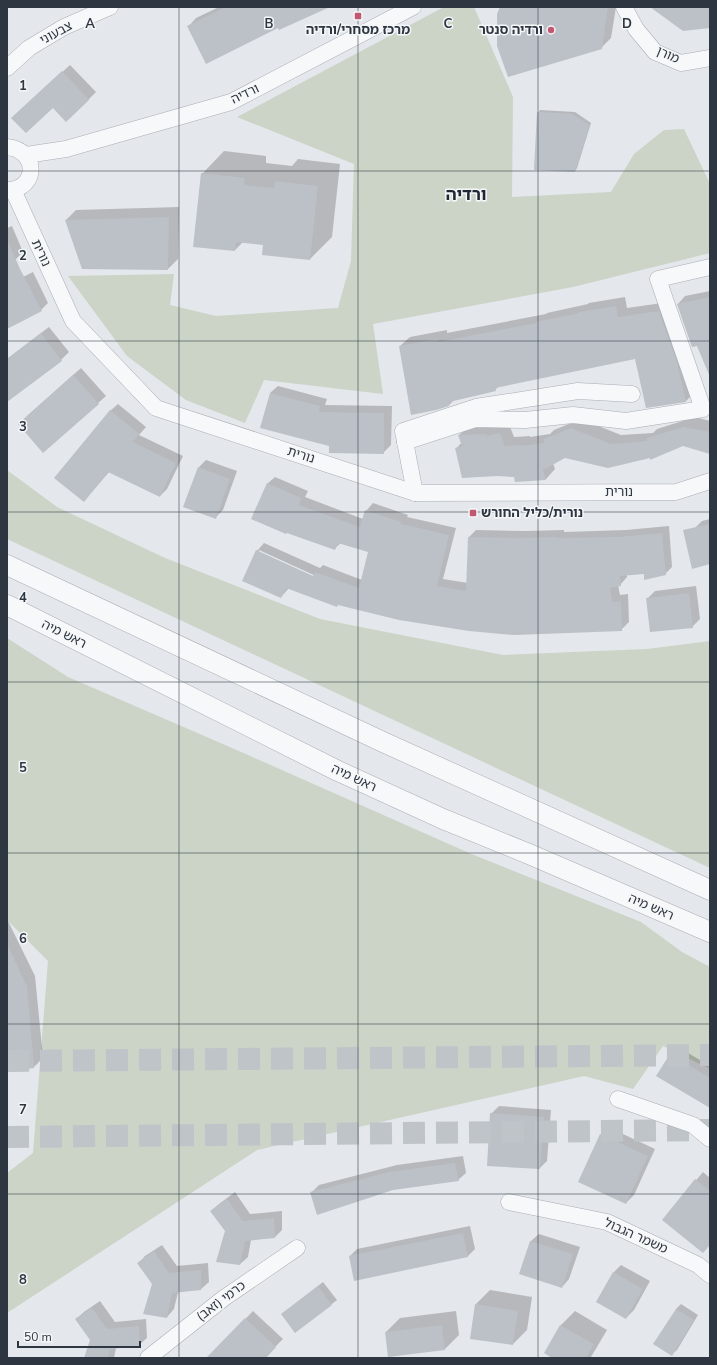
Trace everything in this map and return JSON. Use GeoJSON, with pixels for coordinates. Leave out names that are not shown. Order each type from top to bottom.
{"type":"FeatureCollection","features":[{"type":"Feature","properties":{"kind":"street","name":"צבעוני"},"geometry":{"type":"LineString","coordinates":[[7,68],[29,48],[64,27],[110,7]]}},
{"type":"Feature","properties":{"kind":"street","name":"ורדיה"},"geometry":{"type":"LineString","coordinates":[[28,162],[66,149],[231,102],[412,7]]}},
{"type":"Feature","properties":{"kind":"street","name":"מורן"},"geometry":{"type":"LineString","coordinates":[[624,7],[636,29],[655,52],[681,63],[710,58]]}},
{"type":"Feature","properties":{"kind":"street"},"geometry":{"type":"LineString","coordinates":[[7,147],[21,151],[28,162],[29,176],[26,183],[20,188],[10,190]]}},
{"type":"Feature","properties":{"kind":"street","name":"נורית"},"geometry":{"type":"LineString","coordinates":[[10,190],[72,321],[156,408],[415,493],[676,492],[710,481]]}},
{"type":"Feature","properties":{"kind":"street"},"geometry":{"type":"LineString","coordinates":[[405,442],[476,419],[525,420],[573,415],[626,421],[703,409],[658,279],[710,268]]}},
{"type":"Feature","properties":{"kind":"street"},"geometry":{"type":"LineString","coordinates":[[415,493],[403,431],[476,407],[578,391],[632,394]]}},
{"type":"Feature","properties":{"kind":"street"},"geometry":{"type":"LineString","coordinates":[[7,565],[383,742],[710,890]]}},
{"type":"Feature","properties":{"kind":"street","name":"ראש מיה"},"geometry":{"type":"LineString","coordinates":[[7,605],[338,771],[443,819],[710,932]]}},
{"type":"Feature","properties":{"kind":"street"},"geometry":{"type":"LineString","coordinates":[[618,1099],[693,1125],[710,1139]]}},
{"type":"Feature","properties":{"kind":"street","name":"משמר הגבול"},"geometry":{"type":"LineString","coordinates":[[509,1202],[606,1222],[698,1265],[710,1275]]}},
{"type":"Feature","properties":{"kind":"street","name":"כרמי (זאב)"},"geometry":{"type":"LineString","coordinates":[[148,1358],[224,1298],[297,1248]]}},
{"type":"Feature","properties":{"kind":"green space"},"geometry":{"type":"Polygon","coordinates":[[[444,7],[474,7],[513,97],[512,197],[611,192],[634,154],[664,130],[684,129],[710,184],[710,253],[573,287],[373,324],[383,394],[264,380],[245,423],[186,400],[127,356],[68,276],[174,274],[170,305],[216,316],[338,308],[351,261],[354,164],[237,117],[444,7]]]}},
{"type":"Feature","properties":{"kind":"green space"},"geometry":{"type":"Polygon","coordinates":[[[7,470],[57,507],[165,558],[320,619],[503,655],[647,649],[710,641],[710,868],[7,539],[7,470]]]}},
{"type":"Feature","properties":{"kind":"green space"},"geometry":{"type":"Polygon","coordinates":[[[7,638],[68,677],[469,853],[641,922],[682,952],[710,967],[710,1069],[663,1046],[633,1089],[584,1076],[257,1150],[7,1313],[7,1173],[33,1153],[48,961],[7,920],[7,638]]]}},
{"type":"Feature","properties":{"kind":"building"},"geometry":{"type":"Polygon","coordinates":[[[226,7],[330,7],[279,30],[278,28],[206,64],[187,26],[226,7]]]}},
{"type":"Feature","properties":{"kind":"building","name":"ורדיה סנטר"},"geometry":{"type":"Polygon","coordinates":[[[500,7],[608,7],[602,49],[508,77],[497,46],[497,14],[500,7]]]}},
{"type":"Feature","properties":{"kind":"building"},"geometry":{"type":"Polygon","coordinates":[[[650,7],[710,7],[710,28],[683,31],[650,7]]]}},
{"type":"Feature","properties":{"kind":"building"},"geometry":{"type":"Polygon","coordinates":[[[62,71],[89,100],[66,122],[53,108],[26,133],[11,118],[62,71]]]}},
{"type":"Feature","properties":{"kind":"building"},"geometry":{"type":"Polygon","coordinates":[[[537,112],[572,114],[590,125],[575,172],[534,170],[537,112]]]}},
{"type":"Feature","properties":{"kind":"building"},"geometry":{"type":"Polygon","coordinates":[[[201,173],[245,178],[244,185],[274,188],[275,181],[318,186],[310,260],[262,255],[263,245],[236,242],[235,251],[193,247],[201,173]]]}},
{"type":"Feature","properties":{"kind":"building"},"geometry":{"type":"Polygon","coordinates":[[[169,217],[168,270],[82,269],[65,220],[169,217]]]}},
{"type":"Feature","properties":{"kind":"building"},"geometry":{"type":"Polygon","coordinates":[[[7,239],[20,269],[42,311],[7,329],[7,239]]]}},
{"type":"Feature","properties":{"kind":"building"},"geometry":{"type":"Polygon","coordinates":[[[710,297],[710,377],[697,346],[692,347],[677,304],[710,297]]]}},
{"type":"Feature","properties":{"kind":"building"},"geometry":{"type":"Polygon","coordinates":[[[616,306],[618,317],[659,311],[677,362],[686,402],[646,408],[635,359],[495,388],[496,391],[449,402],[449,406],[411,415],[399,346],[437,339],[438,342],[536,323],[579,312],[616,306]]]}},
{"type":"Feature","properties":{"kind":"building"},"geometry":{"type":"Polygon","coordinates":[[[41,333],[62,361],[7,402],[7,359],[41,333]]]}},
{"type":"Feature","properties":{"kind":"building"},"geometry":{"type":"Polygon","coordinates":[[[73,375],[99,404],[43,453],[18,424],[73,375]]]}},
{"type":"Feature","properties":{"kind":"building"},"geometry":{"type":"Polygon","coordinates":[[[270,393],[320,406],[319,412],[384,413],[384,454],[329,453],[329,446],[260,428],[270,393]]]}},
{"type":"Feature","properties":{"kind":"building"},"geometry":{"type":"Polygon","coordinates":[[[110,410],[139,434],[133,442],[176,463],[160,497],[108,472],[84,502],[54,478],[110,410]]]}},
{"type":"Feature","properties":{"kind":"building"},"geometry":{"type":"Polygon","coordinates":[[[684,427],[710,432],[710,454],[683,446],[650,460],[650,458],[608,468],[565,458],[543,470],[546,480],[515,482],[514,477],[497,476],[462,478],[455,448],[462,446],[458,435],[487,434],[487,436],[500,433],[505,446],[521,446],[544,443],[544,439],[571,428],[611,444],[647,441],[647,438],[684,427]]]}},
{"type":"Feature","properties":{"kind":"building"},"geometry":{"type":"Polygon","coordinates":[[[198,467],[230,479],[216,519],[183,507],[198,467]]]}},
{"type":"Feature","properties":{"kind":"building"},"geometry":{"type":"Polygon","coordinates":[[[267,483],[301,498],[299,505],[360,527],[365,510],[401,522],[401,524],[449,535],[437,586],[466,591],[468,537],[618,537],[662,533],[666,575],[644,580],[644,574],[620,576],[621,586],[610,588],[612,602],[621,601],[622,631],[514,635],[469,631],[399,620],[338,605],[337,607],[286,588],[281,598],[242,581],[256,550],[313,576],[315,572],[359,588],[368,552],[338,543],[335,550],[287,533],[286,534],[251,519],[267,483]]]}},
{"type":"Feature","properties":{"kind":"building"},"geometry":{"type":"Polygon","coordinates":[[[710,524],[710,564],[692,569],[683,530],[710,524]]]}},
{"type":"Feature","properties":{"kind":"building"},"geometry":{"type":"Polygon","coordinates":[[[689,593],[693,628],[650,632],[646,598],[689,593]]]}},
{"type":"Feature","properties":{"kind":"building"},"geometry":{"type":"Polygon","coordinates":[[[7,944],[27,986],[34,1068],[7,1072],[7,944]]]}},
{"type":"Feature","properties":{"kind":"building"},"geometry":{"type":"Polygon","coordinates":[[[670,1054],[710,1078],[710,1108],[656,1076],[670,1054]]]}},
{"type":"Feature","properties":{"kind":"building"},"geometry":{"type":"Polygon","coordinates":[[[490,1113],[544,1117],[540,1169],[487,1166],[490,1113]]]}},
{"type":"Feature","properties":{"kind":"building"},"geometry":{"type":"Polygon","coordinates":[[[600,1134],[648,1156],[626,1204],[578,1182],[600,1134]]]}},
{"type":"Feature","properties":{"kind":"building"},"geometry":{"type":"Polygon","coordinates":[[[455,1163],[459,1181],[393,1190],[317,1215],[310,1192],[389,1172],[455,1163]]]}},
{"type":"Feature","properties":{"kind":"building"},"geometry":{"type":"Polygon","coordinates":[[[695,1179],[710,1191],[710,1245],[703,1253],[662,1220],[695,1179]]]}},
{"type":"Feature","properties":{"kind":"building"},"geometry":{"type":"Polygon","coordinates":[[[227,1199],[243,1221],[274,1218],[275,1238],[245,1241],[240,1265],[216,1262],[225,1231],[210,1211],[227,1199]]]}},
{"type":"Feature","properties":{"kind":"building"},"geometry":{"type":"Polygon","coordinates":[[[463,1233],[468,1257],[354,1281],[349,1256],[463,1233]]]}},
{"type":"Feature","properties":{"kind":"building"},"geometry":{"type":"Polygon","coordinates":[[[530,1241],[573,1254],[562,1288],[519,1274],[530,1241]]]}},
{"type":"Feature","properties":{"kind":"building"},"geometry":{"type":"Polygon","coordinates":[[[154,1251],[169,1273],[201,1270],[201,1290],[172,1293],[167,1318],[143,1314],[152,1284],[137,1263],[154,1251]]]}},
{"type":"Feature","properties":{"kind":"building"},"geometry":{"type":"Polygon","coordinates":[[[613,1272],[643,1289],[626,1319],[596,1302],[613,1272]]]}},
{"type":"Feature","properties":{"kind":"building"},"geometry":{"type":"Polygon","coordinates":[[[318,1286],[332,1305],[295,1333],[281,1314],[318,1286]]]}},
{"type":"Feature","properties":{"kind":"building"},"geometry":{"type":"Polygon","coordinates":[[[475,1304],[518,1311],[513,1345],[470,1339],[475,1304]]]}},
{"type":"Feature","properties":{"kind":"building"},"geometry":{"type":"Polygon","coordinates":[[[92,1308],[107,1329],[139,1326],[140,1346],[110,1349],[108,1358],[84,1358],[90,1340],[75,1319],[92,1308]]]}},
{"type":"Feature","properties":{"kind":"building"},"geometry":{"type":"Polygon","coordinates":[[[676,1309],[694,1320],[672,1356],[653,1344],[676,1309]]]}},
{"type":"Feature","properties":{"kind":"building"},"geometry":{"type":"Polygon","coordinates":[[[245,1318],[276,1347],[266,1358],[206,1358],[245,1318]]]}},
{"type":"Feature","properties":{"kind":"building"},"geometry":{"type":"Polygon","coordinates":[[[442,1325],[445,1350],[388,1357],[385,1332],[442,1325]]]}},
{"type":"Feature","properties":{"kind":"building"},"geometry":{"type":"Polygon","coordinates":[[[560,1325],[594,1344],[586,1358],[552,1358],[544,1353],[560,1325]]]}},
{"type":"Feature","properties":{"kind":"tunnel"},"geometry":{"type":"LineString","coordinates":[[7,1061],[710,1055]]}},
{"type":"Feature","properties":{"kind":"tunnel"},"geometry":{"type":"LineString","coordinates":[[7,1137],[710,1130]]}},
{"type":"Feature","properties":{"kind":"place","name":"מרכז מסחרי/ורדיה"},"geometry":{"type":"Point","coordinates":[358,16]}},
{"type":"Feature","properties":{"kind":"place","name":"ורדיה סנטר"},"geometry":{"type":"Point","coordinates":[551,30]}},
{"type":"Feature","properties":{"kind":"place","name":"נורית/כליל החורש"},"geometry":{"type":"Point","coordinates":[473,513]}},
{"type":"Feature","properties":{"kind":"district","name":"ורדיה"},"geometry":{"type":"Point","coordinates":[466,194]}}]}
